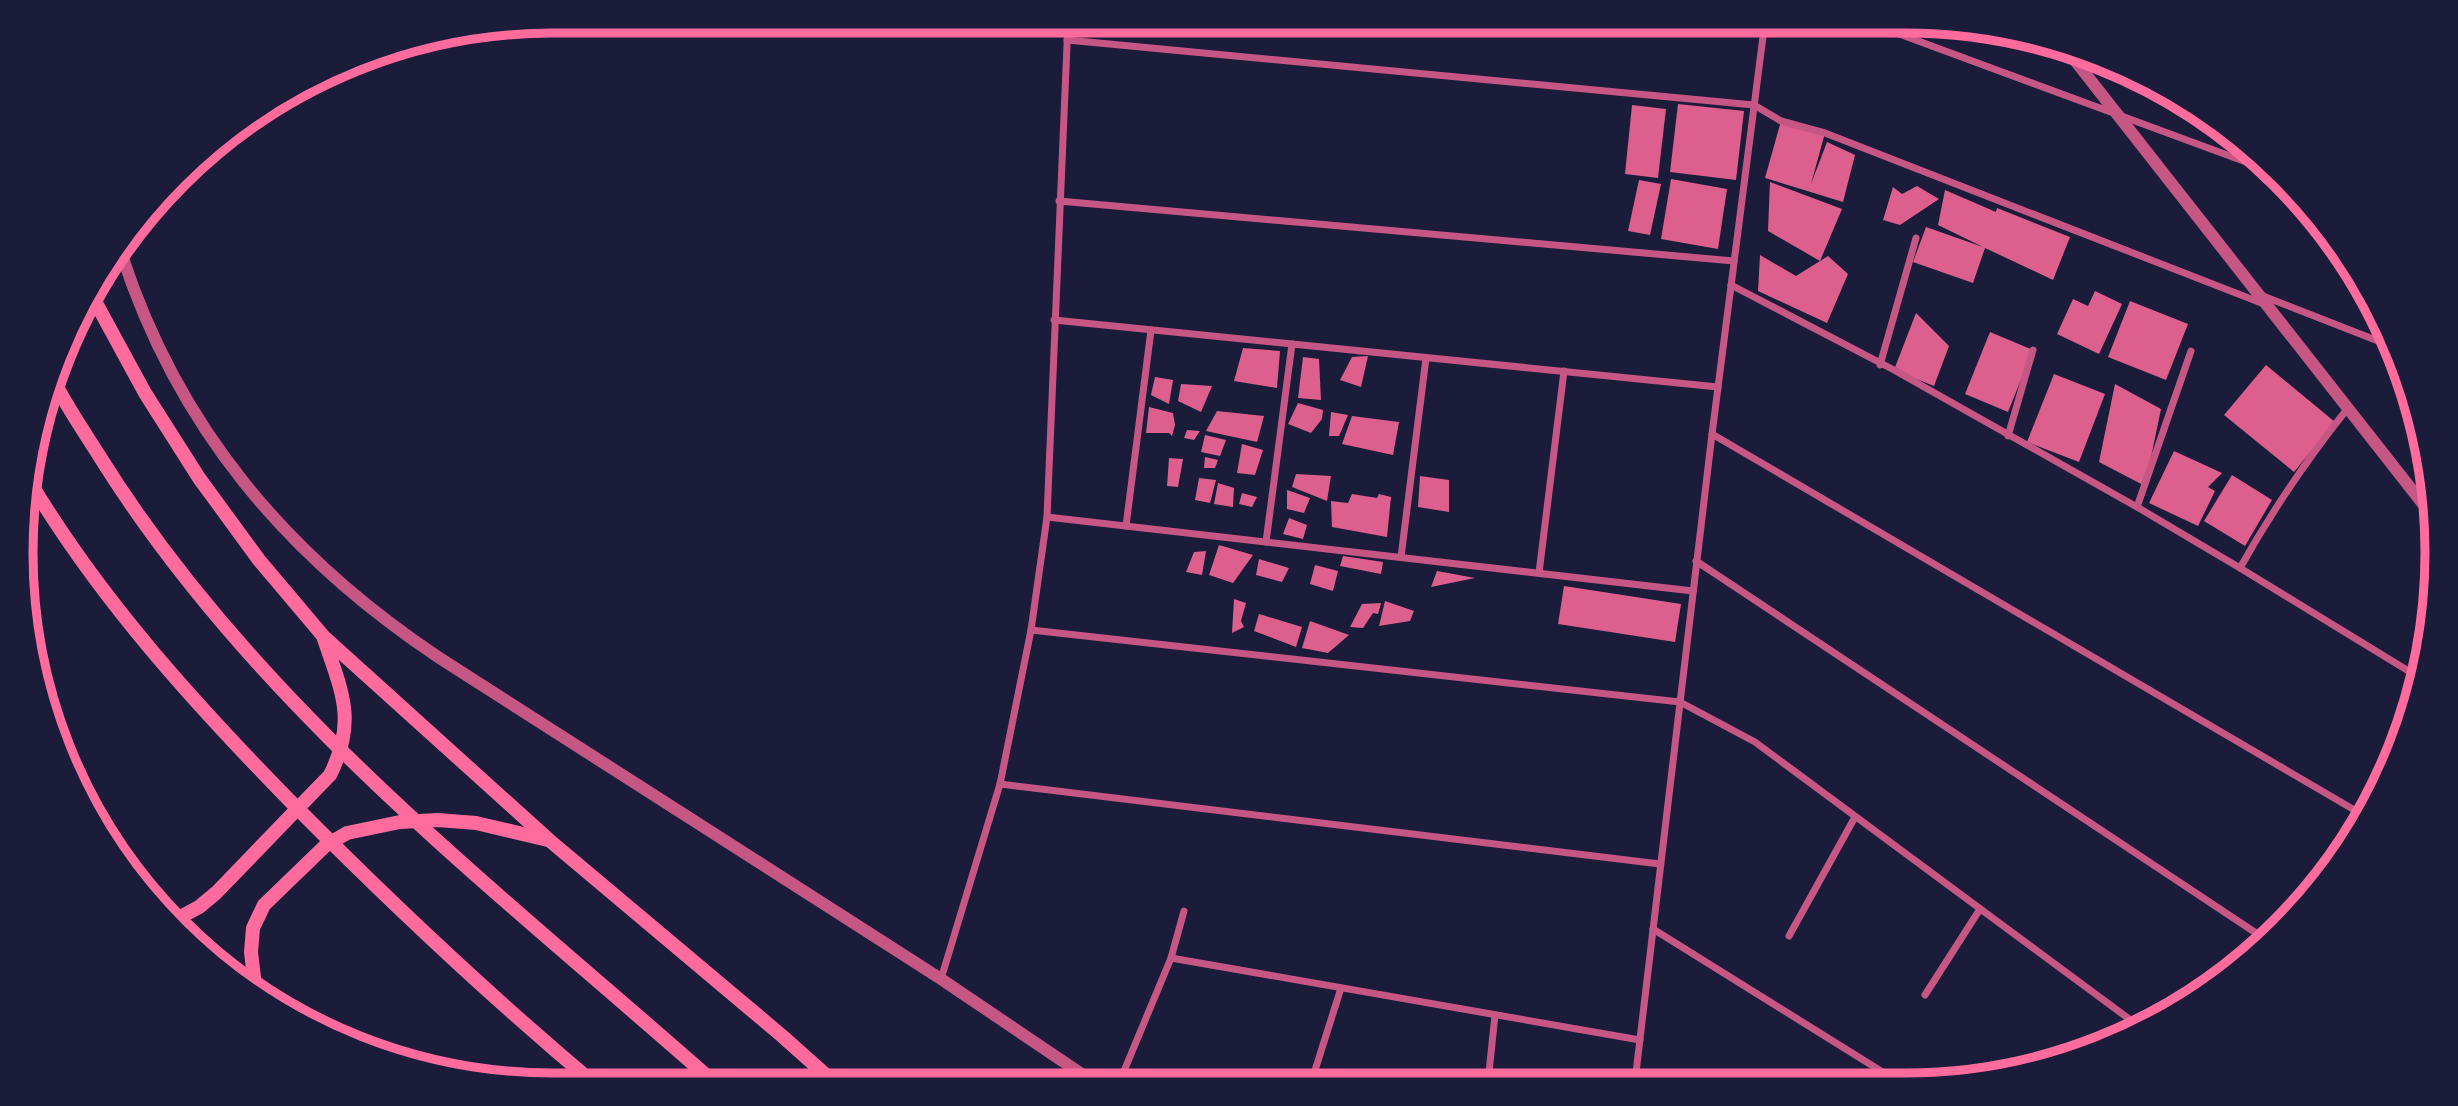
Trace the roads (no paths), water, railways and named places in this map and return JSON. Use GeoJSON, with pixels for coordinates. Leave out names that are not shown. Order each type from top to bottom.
{"type":"FeatureCollection","features":[{"type":"Feature","properties":{"kind":"main road"},"geometry":{"type":"LineString","coordinates":[[97,305],[145,393],[199,478],[259,559],[324,637],[549,841],[824,1073]]}},
{"type":"Feature","properties":{"kind":"main road"},"geometry":{"type":"LineString","coordinates":[[59,392],[127,501],[202,601],[286,696],[428,834],[703,1073]]}},
{"type":"Feature","properties":{"kind":"main road"},"geometry":{"type":"LineString","coordinates":[[37,494],[53,520],[135,632],[227,737],[377,889],[583,1073]]}},
{"type":"Feature","properties":{"kind":"main road"},"geometry":{"type":"LineString","coordinates":[[181,917],[216,893],[330,775],[340,754],[346,711],[342,690],[324,637]]}},
{"type":"Feature","properties":{"kind":"main road"},"geometry":{"type":"LineString","coordinates":[[254,978],[251,952],[253,928],[264,905],[325,846],[347,833],[400,822],[438,820],[476,824],[549,841]]}},
{"type":"Feature","properties":{"kind":"street"},"geometry":{"type":"LineString","coordinates":[[941,979],[1000,784],[1031,630],[1047,517],[1067,33]]}},
{"type":"Feature","properties":{"kind":"street"},"geometry":{"type":"LineString","coordinates":[[1636,1073],[1696,561],[1763,33]]}},
{"type":"Feature","properties":{"kind":"street"},"geometry":{"type":"LineString","coordinates":[[1897,33],[2249,163]]}},
{"type":"Feature","properties":{"kind":"street"},"geometry":{"type":"LineString","coordinates":[[1067,40],[1754,105],[1781,121],[1825,133],[2267,305]]}},
{"type":"Feature","properties":{"kind":"street"},"geometry":{"type":"LineString","coordinates":[[2077,63],[2422,503]]}},
{"type":"Feature","properties":{"kind":"street"},"geometry":{"type":"LineString","coordinates":[[1059,201],[1734,261]]}},
{"type":"Feature","properties":{"kind":"street"},"geometry":{"type":"LineString","coordinates":[[1880,365],[1916,238]]}},
{"type":"Feature","properties":{"kind":"street"},"geometry":{"type":"LineString","coordinates":[[124,260],[154,337],[183,394],[218,448],[289,536],[341,586],[388,624],[438,657],[941,979],[1080,1073]]}},
{"type":"Feature","properties":{"kind":"street"},"geometry":{"type":"LineString","coordinates":[[1731,285],[2137,507],[2411,672]]}},
{"type":"Feature","properties":{"kind":"street"},"geometry":{"type":"LineString","coordinates":[[2259,294],[2379,341]]}},
{"type":"Feature","properties":{"kind":"street"},"geometry":{"type":"LineString","coordinates":[[1054,320],[1718,387]]}},
{"type":"Feature","properties":{"kind":"street"},"geometry":{"type":"LineString","coordinates":[[1126,526],[1151,330]]}},
{"type":"Feature","properties":{"kind":"street"},"geometry":{"type":"LineString","coordinates":[[1266,542],[1292,344]]}},
{"type":"Feature","properties":{"kind":"street"},"geometry":{"type":"LineString","coordinates":[[2008,436],[2033,350]]}},
{"type":"Feature","properties":{"kind":"street"},"geometry":{"type":"LineString","coordinates":[[2137,507],[2191,351]]}},
{"type":"Feature","properties":{"kind":"street"},"geometry":{"type":"LineString","coordinates":[[1401,557],[1426,358]]}},
{"type":"Feature","properties":{"kind":"street"},"geometry":{"type":"LineString","coordinates":[[1539,573],[1564,371]]}},
{"type":"Feature","properties":{"kind":"street"},"geometry":{"type":"LineString","coordinates":[[2240,568],[2279,501],[2348,408]]}},
{"type":"Feature","properties":{"kind":"street"},"geometry":{"type":"LineString","coordinates":[[1712,434],[2355,812]]}},
{"type":"Feature","properties":{"kind":"street"},"geometry":{"type":"LineString","coordinates":[[1047,517],[1693,590]]}},
{"type":"Feature","properties":{"kind":"street"},"geometry":{"type":"LineString","coordinates":[[1696,561],[2258,935]]}},
{"type":"Feature","properties":{"kind":"street"},"geometry":{"type":"LineString","coordinates":[[1031,630],[1680,702],[1755,742],[2131,1021]]}},
{"type":"Feature","properties":{"kind":"street"},"geometry":{"type":"LineString","coordinates":[[1000,784],[1660,864]]}},
{"type":"Feature","properties":{"kind":"street"},"geometry":{"type":"LineString","coordinates":[[1788,936],[1855,817]]}},
{"type":"Feature","properties":{"kind":"street"},"geometry":{"type":"LineString","coordinates":[[1925,995],[1980,909]]}},
{"type":"Feature","properties":{"kind":"street"},"geometry":{"type":"LineString","coordinates":[[1123,1073],[1171,958],[1184,911]]}},
{"type":"Feature","properties":{"kind":"street"},"geometry":{"type":"LineString","coordinates":[[1653,929],[1884,1073]]}},
{"type":"Feature","properties":{"kind":"street"},"geometry":{"type":"LineString","coordinates":[[1171,958],[1640,1040]]}},
{"type":"Feature","properties":{"kind":"street"},"geometry":{"type":"LineString","coordinates":[[1314,1073],[1341,988]]}},
{"type":"Feature","properties":{"kind":"street"},"geometry":{"type":"LineString","coordinates":[[1489,1073],[1495,1015]]}}]}
